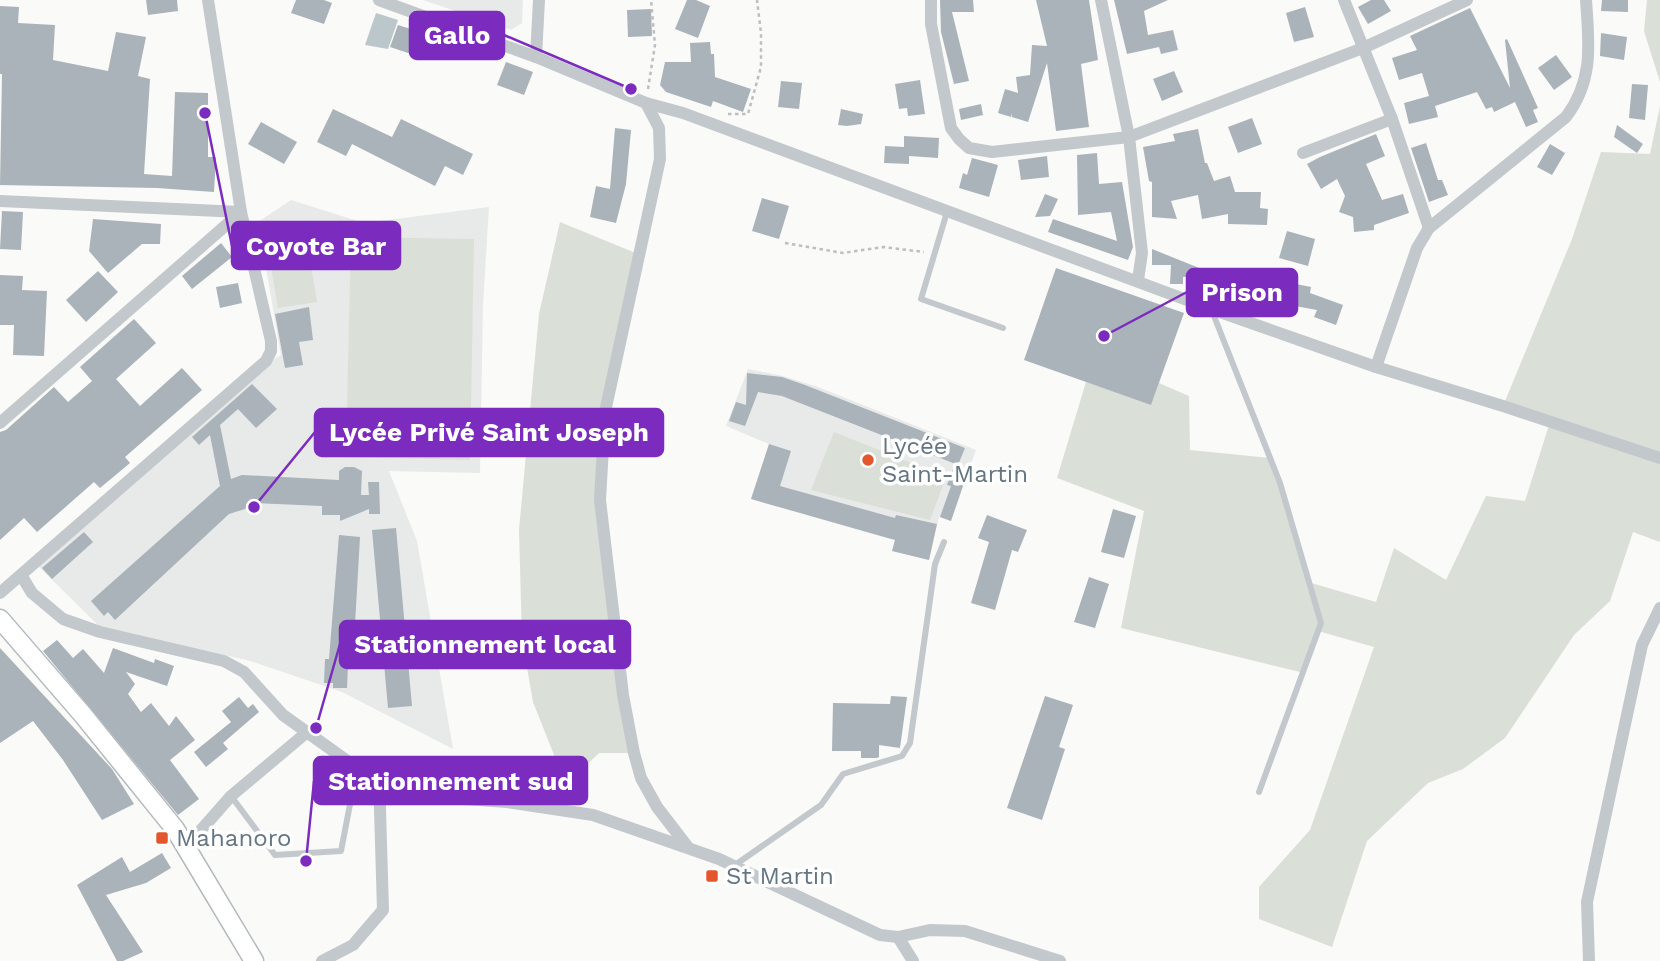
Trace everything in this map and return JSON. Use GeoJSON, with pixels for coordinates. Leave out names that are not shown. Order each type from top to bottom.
{"type":"FeatureCollection","features":[{"type":"Feature","properties":{"kind":"main road"},"geometry":{"type":"LineString","coordinates":[[0,619],[83,715],[187,846],[254,961]]}},
{"type":"Feature","properties":{"kind":"street"},"geometry":{"type":"LineString","coordinates":[[0,593],[266,361],[271,351],[271,341],[241,212],[208,0]]}},
{"type":"Feature","properties":{"kind":"street"},"geometry":{"type":"LineString","coordinates":[[379,0],[536,57],[646,103],[683,113],[1211,309],[1376,367],[1660,458]]}},
{"type":"Feature","properties":{"kind":"street"},"geometry":{"type":"LineString","coordinates":[[536,57],[539,0]]}},
{"type":"Feature","properties":{"kind":"street"},"geometry":{"type":"LineString","coordinates":[[931,0],[931,24],[951,128],[969,148],[992,152],[1129,137],[1363,48],[1467,0]]}},
{"type":"Feature","properties":{"kind":"street"},"geometry":{"type":"LineString","coordinates":[[1101,0],[1129,137],[1142,253],[1138,280]]}},
{"type":"Feature","properties":{"kind":"street"},"geometry":{"type":"LineString","coordinates":[[1344,0],[1391,119],[1429,228]]}},
{"type":"Feature","properties":{"kind":"street"},"geometry":{"type":"LineString","coordinates":[[1376,367],[1418,248],[1429,228],[1566,117],[1576,105],[1590,59],[1587,0]]}},
{"type":"Feature","properties":{"kind":"street"},"geometry":{"type":"LineString","coordinates":[[646,103],[659,128],[660,159],[605,412],[600,500],[623,695],[634,753],[641,778],[657,807],[688,847]]}},
{"type":"Feature","properties":{"kind":"street"},"geometry":{"type":"LineString","coordinates":[[1303,153],[1391,119]]}},
{"type":"Feature","properties":{"kind":"street"},"geometry":{"type":"LineString","coordinates":[[0,201],[241,212]]}},
{"type":"Feature","properties":{"kind":"street"},"geometry":{"type":"LineString","coordinates":[[0,424],[241,212]]}},
{"type":"Feature","properties":{"kind":"street"},"geometry":{"type":"LineString","coordinates":[[21,575],[32,593],[63,619],[100,632],[224,661],[244,672],[283,715],[357,768],[438,797],[507,802],[593,815],[688,847],[880,935],[898,937],[930,930],[965,931],[1060,961]]}},
{"type":"Feature","properties":{"kind":"street"},"geometry":{"type":"LineString","coordinates":[[1589,961],[1587,902],[1642,645],[1660,608]]}},
{"type":"Feature","properties":{"kind":"street"},"geometry":{"type":"LineString","coordinates":[[187,846],[231,796],[306,733]]}},
{"type":"Feature","properties":{"kind":"street"},"geometry":{"type":"LineString","coordinates":[[322,961],[353,945],[383,910],[379,776]]}},
{"type":"Feature","properties":{"kind":"street"},"geometry":{"type":"LineString","coordinates":[[898,937],[913,961]]}},
{"type":"Feature","properties":{"kind":"lane"},"geometry":{"type":"LineString","coordinates":[[948,210],[921,299],[1003,328]]}},
{"type":"Feature","properties":{"kind":"lane"},"geometry":{"type":"LineString","coordinates":[[1211,309],[1280,483],[1321,623],[1259,792]]}},
{"type":"Feature","properties":{"kind":"lane"},"geometry":{"type":"LineString","coordinates":[[733,866],[821,805],[843,774],[902,756],[910,743],[935,564],[944,541]]}},
{"type":"Feature","properties":{"kind":"lane"},"geometry":{"type":"LineString","coordinates":[[231,796],[275,855],[341,851],[357,768]]}},
{"type":"Feature","properties":{"kind":"path"},"geometry":{"type":"LineString","coordinates":[[646,103],[655,45],[651,0]]}},
{"type":"Feature","properties":{"kind":"path"},"geometry":{"type":"LineString","coordinates":[[722,114],[748,114],[761,67],[757,0]]}},
{"type":"Feature","properties":{"kind":"path"},"geometry":{"type":"LineString","coordinates":[[785,243],[843,253],[883,247],[934,254]]}},
{"type":"Feature","properties":{"kind":"shaded area"},"geometry":{"type":"Polygon","coordinates":[[[423,0],[523,0],[522,23],[511,30],[423,0]]]}},
{"type":"Feature","properties":{"kind":"shaded area"},"geometry":{"type":"Polygon","coordinates":[[[1647,0],[1660,0],[1660,82],[1644,31],[1647,0]]]}},
{"type":"Feature","properties":{"kind":"shaded area"},"geometry":{"type":"Polygon","coordinates":[[[376,13],[398,20],[388,49],[365,45],[376,13]]]}},
{"type":"Feature","properties":{"kind":"shaded area"},"geometry":{"type":"Polygon","coordinates":[[[1660,106],[1660,542],[1633,532],[1610,601],[1574,635],[1505,738],[1463,769],[1428,783],[1367,841],[1332,947],[1259,919],[1259,887],[1310,830],[1374,647],[1318,631],[1304,673],[1121,628],[1144,511],[1057,478],[1086,382],[1151,404],[1159,383],[1189,396],[1190,450],[1270,458],[1308,582],[1376,602],[1394,548],[1446,580],[1486,496],[1525,501],[1550,422],[1503,406],[1572,239],[1601,152],[1650,154],[1660,106]]]}},
{"type":"Feature","properties":{"kind":"shaded area"},"geometry":{"type":"Polygon","coordinates":[[[291,200],[364,223],[489,207],[483,305],[480,473],[389,471],[417,541],[453,749],[342,692],[247,660],[102,629],[38,566],[268,363],[281,355],[258,222],[291,200]]]}},
{"type":"Feature","properties":{"kind":"shaded area"},"geometry":{"type":"Polygon","coordinates":[[[560,222],[638,254],[615,359],[600,500],[634,753],[599,753],[566,785],[533,702],[522,639],[519,530],[539,314],[560,222]]]}},
{"type":"Feature","properties":{"kind":"shaded area"},"geometry":{"type":"Polygon","coordinates":[[[351,237],[474,239],[470,460],[346,457],[351,237]]]}},
{"type":"Feature","properties":{"kind":"shaded area"},"geometry":{"type":"Polygon","coordinates":[[[307,242],[317,302],[278,308],[268,249],[307,242]]]}},
{"type":"Feature","properties":{"kind":"shaded area","name":"Lycée Saint-Martin"},"geometry":{"type":"Polygon","coordinates":[[[748,369],[818,387],[976,450],[951,521],[939,517],[929,560],[892,551],[896,536],[891,535],[890,539],[751,499],[769,444],[726,426],[748,369]]]}},
{"type":"Feature","properties":{"kind":"shaded area"},"geometry":{"type":"Polygon","coordinates":[[[834,432],[946,477],[930,520],[811,490],[834,432]]]}},
{"type":"Feature","properties":{"kind":"building"},"geometry":{"type":"Polygon","coordinates":[[[146,0],[177,0],[178,11],[148,15],[146,0]]]}},
{"type":"Feature","properties":{"kind":"building"},"geometry":{"type":"Polygon","coordinates":[[[296,0],[324,0],[332,3],[324,24],[291,13],[296,0]]]}},
{"type":"Feature","properties":{"kind":"building"},"geometry":{"type":"Polygon","coordinates":[[[687,0],[696,0],[710,6],[698,38],[675,29],[687,0]]]}},
{"type":"Feature","properties":{"kind":"building"},"geometry":{"type":"Polygon","coordinates":[[[940,0],[973,0],[974,12],[952,12],[969,81],[954,84],[941,32],[940,0]]]}},
{"type":"Feature","properties":{"kind":"building"},"geometry":{"type":"Polygon","coordinates":[[[1036,0],[1089,0],[1098,60],[1081,64],[1089,127],[1056,131],[1047,63],[1028,122],[1012,117],[1012,113],[1011,117],[998,113],[1005,89],[1018,93],[1016,77],[1030,75],[1032,45],[1047,46],[1036,0]]]}},
{"type":"Feature","properties":{"kind":"building"},"geometry":{"type":"Polygon","coordinates":[[[1114,0],[1168,0],[1144,11],[1148,35],[1173,30],[1178,50],[1161,54],[1159,47],[1127,54],[1114,0]]]}},
{"type":"Feature","properties":{"kind":"building"},"geometry":{"type":"Polygon","coordinates":[[[1371,0],[1384,0],[1391,11],[1368,24],[1358,7],[1371,0]]]}},
{"type":"Feature","properties":{"kind":"building"},"geometry":{"type":"Polygon","coordinates":[[[1602,0],[1628,0],[1628,12],[1601,11],[1602,0]]]}},
{"type":"Feature","properties":{"kind":"building"},"geometry":{"type":"Polygon","coordinates":[[[0,6],[19,7],[18,23],[55,25],[53,60],[108,71],[116,32],[146,37],[138,76],[150,79],[144,174],[172,176],[175,92],[208,93],[208,157],[216,157],[214,192],[157,188],[0,185],[0,6]]]}},
{"type":"Feature","properties":{"kind":"building"},"geometry":{"type":"Polygon","coordinates":[[[1305,7],[1314,37],[1294,42],[1286,13],[1305,7]]]}},
{"type":"Feature","properties":{"kind":"building"},"geometry":{"type":"Polygon","coordinates":[[[1470,8],[1510,88],[1507,39],[1538,108],[1533,110],[1538,122],[1526,127],[1515,102],[1494,112],[1492,107],[1486,109],[1477,92],[1435,106],[1438,117],[1409,124],[1404,103],[1429,96],[1422,73],[1399,80],[1392,58],[1417,50],[1410,36],[1470,8]]]}},
{"type":"Feature","properties":{"kind":"building"},"geometry":{"type":"Polygon","coordinates":[[[651,9],[652,36],[628,37],[627,10],[651,9]]]}},
{"type":"Feature","properties":{"kind":"building"},"geometry":{"type":"Polygon","coordinates":[[[398,25],[430,35],[423,58],[390,47],[398,25]]]}},
{"type":"Feature","properties":{"kind":"building"},"geometry":{"type":"Polygon","coordinates":[[[1601,33],[1627,37],[1624,60],[1600,56],[1601,33]]]}},
{"type":"Feature","properties":{"kind":"building"},"geometry":{"type":"Polygon","coordinates":[[[710,42],[711,54],[714,54],[715,77],[751,89],[743,112],[713,101],[711,107],[666,92],[660,85],[665,62],[691,62],[690,43],[710,42]]]}},
{"type":"Feature","properties":{"kind":"building"},"geometry":{"type":"Polygon","coordinates":[[[1556,55],[1572,77],[1554,90],[1538,68],[1556,55]]]}},
{"type":"Feature","properties":{"kind":"building"},"geometry":{"type":"Polygon","coordinates":[[[506,62],[533,72],[524,95],[497,85],[506,62]]]}},
{"type":"Feature","properties":{"kind":"building"},"geometry":{"type":"Polygon","coordinates":[[[1174,71],[1183,92],[1162,101],[1153,79],[1174,71]]]}},
{"type":"Feature","properties":{"kind":"building"},"geometry":{"type":"Polygon","coordinates":[[[920,80],[925,114],[908,116],[907,108],[899,109],[895,84],[920,80]]]}},
{"type":"Feature","properties":{"kind":"building"},"geometry":{"type":"Polygon","coordinates":[[[781,81],[802,83],[799,109],[778,107],[781,81]]]}},
{"type":"Feature","properties":{"kind":"building"},"geometry":{"type":"Polygon","coordinates":[[[1632,84],[1648,85],[1645,120],[1629,118],[1632,84]]]}},
{"type":"Feature","properties":{"kind":"building"},"geometry":{"type":"Polygon","coordinates":[[[981,104],[983,115],[961,120],[959,109],[981,104]]]}},
{"type":"Feature","properties":{"kind":"building"},"geometry":{"type":"Polygon","coordinates":[[[333,109],[392,137],[401,119],[473,154],[463,175],[445,166],[435,186],[352,144],[346,156],[317,142],[333,109]]]}},
{"type":"Feature","properties":{"kind":"building"},"geometry":{"type":"Polygon","coordinates":[[[841,109],[863,114],[861,124],[838,125],[841,109]]]}},
{"type":"Feature","properties":{"kind":"building"},"geometry":{"type":"Polygon","coordinates":[[[1252,118],[1262,144],[1238,153],[1228,127],[1252,118]]]}},
{"type":"Feature","properties":{"kind":"building"},"geometry":{"type":"Polygon","coordinates":[[[261,122],[297,142],[284,164],[248,144],[261,122]]]}},
{"type":"Feature","properties":{"kind":"building"},"geometry":{"type":"Polygon","coordinates":[[[1617,125],[1643,144],[1637,153],[1614,137],[1617,125]]]}},
{"type":"Feature","properties":{"kind":"building"},"geometry":{"type":"Polygon","coordinates":[[[615,128],[631,130],[626,184],[616,223],[590,217],[596,186],[610,189],[615,128]]]}},
{"type":"Feature","properties":{"kind":"building"},"geometry":{"type":"Polygon","coordinates":[[[1198,129],[1205,163],[1214,181],[1230,176],[1235,192],[1261,192],[1260,208],[1268,209],[1267,225],[1228,224],[1228,214],[1202,219],[1198,195],[1171,201],[1177,219],[1152,217],[1152,182],[1149,181],[1143,147],[1175,141],[1173,134],[1198,129]]]}},
{"type":"Feature","properties":{"kind":"building"},"geometry":{"type":"Polygon","coordinates":[[[1376,134],[1385,156],[1366,164],[1382,200],[1403,194],[1409,213],[1374,225],[1374,230],[1354,232],[1353,217],[1339,212],[1345,196],[1337,179],[1321,189],[1307,164],[1376,134]]]}},
{"type":"Feature","properties":{"kind":"building"},"geometry":{"type":"Polygon","coordinates":[[[904,136],[939,138],[938,158],[909,156],[909,164],[884,163],[885,146],[904,147],[904,136]]]}},
{"type":"Feature","properties":{"kind":"building"},"geometry":{"type":"Polygon","coordinates":[[[1426,143],[1438,180],[1442,180],[1448,195],[1429,202],[1411,148],[1426,143]]]}},
{"type":"Feature","properties":{"kind":"building"},"geometry":{"type":"Polygon","coordinates":[[[1550,144],[1565,153],[1552,175],[1537,167],[1550,144]]]}},
{"type":"Feature","properties":{"kind":"building"},"geometry":{"type":"Polygon","coordinates":[[[1097,153],[1099,184],[1122,182],[1133,247],[1128,260],[1048,232],[1053,219],[1117,241],[1111,212],[1078,215],[1077,155],[1097,153]]]}},
{"type":"Feature","properties":{"kind":"building"},"geometry":{"type":"Polygon","coordinates":[[[1047,156],[1049,177],[1021,180],[1018,160],[1047,156]]]}},
{"type":"Feature","properties":{"kind":"building"},"geometry":{"type":"Polygon","coordinates":[[[972,158],[998,165],[989,197],[959,188],[963,173],[967,175],[972,158]]]}},
{"type":"Feature","properties":{"kind":"building"},"geometry":{"type":"Polygon","coordinates":[[[1045,194],[1058,199],[1050,216],[1035,217],[1045,194]]]}},
{"type":"Feature","properties":{"kind":"building"},"geometry":{"type":"Polygon","coordinates":[[[762,198],[789,206],[779,239],[752,231],[762,198]]]}},
{"type":"Feature","properties":{"kind":"building"},"geometry":{"type":"Polygon","coordinates":[[[2,211],[23,212],[21,250],[0,249],[2,211]]]}},
{"type":"Feature","properties":{"kind":"building"},"geometry":{"type":"Polygon","coordinates":[[[93,219],[161,224],[160,244],[142,244],[108,273],[89,251],[93,219]]]}},
{"type":"Feature","properties":{"kind":"building"},"geometry":{"type":"Polygon","coordinates":[[[1287,231],[1315,239],[1308,266],[1279,258],[1287,231]]]}},
{"type":"Feature","properties":{"kind":"building"},"geometry":{"type":"Polygon","coordinates":[[[221,243],[232,257],[192,289],[182,276],[221,243]]]}},
{"type":"Feature","properties":{"kind":"building"},"geometry":{"type":"Polygon","coordinates":[[[1152,249],[1244,286],[1235,308],[1211,300],[1214,292],[1208,290],[1214,275],[1183,277],[1183,284],[1170,284],[1171,265],[1152,265],[1152,249]]]}},
{"type":"Feature","properties":{"kind":"building"},"geometry":{"type":"Polygon","coordinates":[[[1056,268],[1184,313],[1151,405],[1024,360],[1056,268]]]}},
{"type":"Feature","properties":{"kind":"building"},"geometry":{"type":"Polygon","coordinates":[[[98,271],[118,292],[86,322],[66,300],[98,271]]]}},
{"type":"Feature","properties":{"kind":"building"},"geometry":{"type":"Polygon","coordinates":[[[0,275],[23,276],[22,290],[47,291],[44,356],[13,355],[14,325],[0,325],[0,275]]]}},
{"type":"Feature","properties":{"kind":"building"},"geometry":{"type":"Polygon","coordinates":[[[1281,281],[1311,287],[1310,293],[1343,305],[1336,325],[1314,317],[1317,310],[1284,304],[1285,298],[1278,296],[1281,281]]]}},
{"type":"Feature","properties":{"kind":"building"},"geometry":{"type":"Polygon","coordinates":[[[238,283],[242,303],[220,308],[216,287],[238,283]]]}},
{"type":"Feature","properties":{"kind":"building"},"geometry":{"type":"Polygon","coordinates":[[[309,307],[313,340],[299,342],[303,365],[285,368],[275,314],[309,307]]]}},
{"type":"Feature","properties":{"kind":"building"},"geometry":{"type":"Polygon","coordinates":[[[134,319],[156,343],[116,379],[140,406],[182,368],[202,390],[125,457],[130,463],[100,488],[94,482],[37,532],[24,518],[0,540],[0,432],[6,430],[54,387],[68,402],[92,381],[80,367],[134,319]]]}},
{"type":"Feature","properties":{"kind":"building"},"geometry":{"type":"Polygon","coordinates":[[[747,373],[782,377],[965,448],[958,465],[782,396],[758,392],[745,426],[729,421],[736,402],[746,405],[747,373]]]}},
{"type":"Feature","properties":{"kind":"building"},"geometry":{"type":"Polygon","coordinates":[[[252,384],[277,409],[256,428],[238,409],[220,425],[231,479],[242,475],[339,480],[339,471],[345,467],[354,467],[362,471],[361,495],[369,495],[368,482],[379,482],[380,514],[369,514],[369,509],[340,521],[340,515],[322,515],[322,506],[252,503],[245,509],[229,514],[115,620],[108,612],[104,616],[91,601],[220,486],[210,435],[199,445],[192,437],[252,384]]]}},
{"type":"Feature","properties":{"kind":"building"},"geometry":{"type":"Polygon","coordinates":[[[769,444],[791,451],[780,486],[895,518],[896,515],[937,524],[929,560],[892,551],[895,540],[751,499],[769,444]]]}},
{"type":"Feature","properties":{"kind":"building"},"geometry":{"type":"Polygon","coordinates":[[[954,466],[968,471],[951,521],[940,517],[951,486],[947,485],[954,466]]]}},
{"type":"Feature","properties":{"kind":"building"},"geometry":{"type":"Polygon","coordinates":[[[1113,509],[1136,516],[1124,558],[1101,552],[1113,509]]]}},
{"type":"Feature","properties":{"kind":"building"},"geometry":{"type":"Polygon","coordinates":[[[987,515],[1027,530],[1018,552],[1012,550],[995,610],[971,603],[989,542],[978,538],[987,515]]]}},
{"type":"Feature","properties":{"kind":"building"},"geometry":{"type":"Polygon","coordinates":[[[396,528],[412,706],[388,708],[372,530],[396,528]]]}},
{"type":"Feature","properties":{"kind":"building"},"geometry":{"type":"Polygon","coordinates":[[[84,532],[93,542],[52,579],[42,568],[84,532]]]}},
{"type":"Feature","properties":{"kind":"building"},"geometry":{"type":"Polygon","coordinates":[[[339,535],[360,537],[354,642],[349,642],[347,688],[333,688],[333,683],[324,683],[325,659],[329,659],[339,535]]]}},
{"type":"Feature","properties":{"kind":"building"},"geometry":{"type":"Polygon","coordinates":[[[1089,577],[1109,584],[1095,628],[1074,622],[1089,577]]]}},
{"type":"Feature","properties":{"kind":"building"},"geometry":{"type":"Polygon","coordinates":[[[57,640],[73,658],[83,649],[104,673],[113,648],[154,663],[155,659],[174,666],[167,686],[126,672],[135,684],[128,694],[141,712],[151,703],[169,726],[176,716],[195,740],[170,760],[199,799],[178,815],[43,651],[57,640]]]}},
{"type":"Feature","properties":{"kind":"building"},"geometry":{"type":"Polygon","coordinates":[[[0,648],[112,769],[134,804],[102,820],[63,760],[33,721],[0,743],[0,648]]]}},
{"type":"Feature","properties":{"kind":"building"},"geometry":{"type":"Polygon","coordinates":[[[891,696],[907,697],[900,748],[879,745],[877,758],[861,758],[861,751],[832,751],[833,703],[890,704],[891,696]]]}},
{"type":"Feature","properties":{"kind":"building"},"geometry":{"type":"Polygon","coordinates":[[[1045,696],[1073,705],[1059,747],[1065,749],[1042,820],[1007,808],[1045,696]]]}},
{"type":"Feature","properties":{"kind":"building"},"geometry":{"type":"Polygon","coordinates":[[[239,697],[248,708],[253,704],[259,712],[223,743],[228,749],[206,767],[194,752],[231,722],[222,711],[239,697]]]}},
{"type":"Feature","properties":{"kind":"building"},"geometry":{"type":"Polygon","coordinates":[[[162,853],[171,868],[146,883],[106,895],[143,952],[117,961],[77,885],[122,857],[130,872],[162,853]]]}},
{"type":"Feature","properties":{"kind":"place","name":"Gallo"},"geometry":{"type":"Point","coordinates":[631,89]}},
{"type":"Feature","properties":{"kind":"place","name":"Coyote Bar"},"geometry":{"type":"Point","coordinates":[205,113]}},
{"type":"Feature","properties":{"kind":"place","name":"Prison"},"geometry":{"type":"Point","coordinates":[1104,336]}},
{"type":"Feature","properties":{"kind":"place","name":"Lycée Saint-Martin"},"geometry":{"type":"Point","coordinates":[868,460]}},
{"type":"Feature","properties":{"kind":"place","name":"Lycée Privé Saint Joseph"},"geometry":{"type":"Point","coordinates":[254,507]}},
{"type":"Feature","properties":{"kind":"place","name":"Stationnement local"},"geometry":{"type":"Point","coordinates":[316,728]}},
{"type":"Feature","properties":{"kind":"place","name":"Mahanoro"},"geometry":{"type":"Point","coordinates":[162,838]}},
{"type":"Feature","properties":{"kind":"place","name":"Stationnement sud"},"geometry":{"type":"Point","coordinates":[306,861]}},
{"type":"Feature","properties":{"kind":"place","name":"St Martin"},"geometry":{"type":"Point","coordinates":[712,876]}}]}
